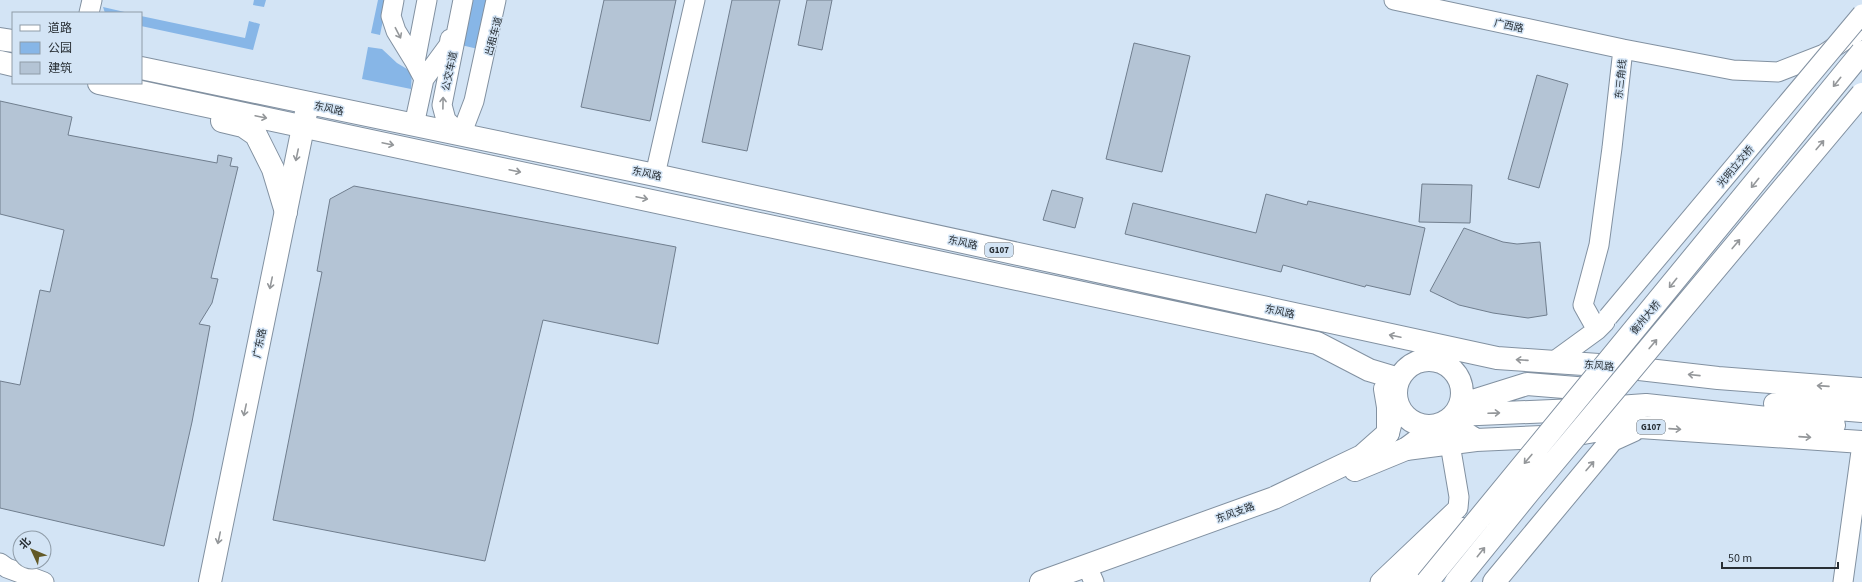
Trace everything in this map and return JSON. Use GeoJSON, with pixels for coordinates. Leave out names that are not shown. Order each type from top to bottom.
{"type":"FeatureCollection","features":[{"type":"Feature","properties":{"kind":"main road"},"geometry":{"type":"LineString","coordinates":[[0,39],[12,42]]}},
{"type":"Feature","properties":{"kind":"main road","name":"衡州大桥"},"geometry":{"type":"LineString","coordinates":[[1427,582],[1862,52]]}},
{"type":"Feature","properties":{"kind":"main road"},"geometry":{"type":"LineString","coordinates":[[0,62],[12,65]]}},
{"type":"Feature","properties":{"kind":"main road","name":"东风路"},"geometry":{"type":"LineString","coordinates":[[142,68],[655,175],[1497,358],[1613,366],[1718,378],[1862,388]]}},
{"type":"Feature","properties":{"kind":"main road"},"geometry":{"type":"LineString","coordinates":[[93,84],[159,105],[243,126],[256,135],[273,169],[286,212]]}},
{"type":"Feature","properties":{"kind":"main road","name":"G107"},"geometry":{"type":"LineString","coordinates":[[104,84],[1317,344],[1369,370],[1399,379],[1407,368],[1418,361],[1427,360],[1442,362],[1497,358]]}},
{"type":"Feature","properties":{"kind":"main road"},"geometry":{"type":"LineString","coordinates":[[1456,582],[1534,486],[1862,94]]}},
{"type":"Feature","properties":{"kind":"main road","name":"广东路"},"geometry":{"type":"LineString","coordinates":[[210,582],[308,103]]}},
{"type":"Feature","properties":{"kind":"main road","name":"G107"},"geometry":{"type":"LineString","coordinates":[[1416,340],[1442,362],[1451,367],[1457,374],[1462,384],[1462,395],[1449,417]]}},
{"type":"Feature","properties":{"kind":"main road"},"geometry":{"type":"LineString","coordinates":[[1369,370],[1384,386],[1388,407],[1388,432]]}},
{"type":"Feature","properties":{"kind":"main road"},"geometry":{"type":"LineString","coordinates":[[1388,432],[1396,401],[1396,390],[1399,379]]}},
{"type":"Feature","properties":{"kind":"main road"},"geometry":{"type":"LineString","coordinates":[[1396,401],[1400,411],[1412,421],[1426,426],[1527,384],[1862,411]]}},
{"type":"Feature","properties":{"kind":"main road"},"geometry":{"type":"LineString","coordinates":[[1449,417],[1646,405],[1862,428]]}},
{"type":"Feature","properties":{"kind":"main road"},"geometry":{"type":"LineString","coordinates":[[1449,417],[1476,440]]}},
{"type":"Feature","properties":{"kind":"main road","name":"东风支路"},"geometry":{"type":"LineString","coordinates":[[1065,582],[1092,577],[1278,504],[1406,449],[1449,417]]}},
{"type":"Feature","properties":{"kind":"main road","name":"G107"},"geometry":{"type":"LineString","coordinates":[[1476,440],[1566,436],[1618,427],[1640,427],[1862,443]]}},
{"type":"Feature","properties":{"kind":"main road"},"geometry":{"type":"LineString","coordinates":[[1494,582],[1612,440],[1640,427]]}},
{"type":"Feature","properties":{"kind":"main road","name":"东风支路"},"geometry":{"type":"LineString","coordinates":[[1041,582],[1274,498],[1362,456],[1388,432]]}},
{"type":"Feature","properties":{"kind":"main road"},"geometry":{"type":"LineString","coordinates":[[1406,449],[1476,440]]}},
{"type":"Feature","properties":{"kind":"main road"},"geometry":{"type":"LineString","coordinates":[[1403,582],[1493,502]]}},
{"type":"Feature","properties":{"kind":"street"},"geometry":{"type":"LineString","coordinates":[[89,12],[92,0]]}},
{"type":"Feature","properties":{"kind":"street"},"geometry":{"type":"LineString","coordinates":[[394,0],[391,16],[396,31],[424,79]]}},
{"type":"Feature","properties":{"kind":"street"},"geometry":{"type":"LineString","coordinates":[[415,62],[427,0]]}},
{"type":"Feature","properties":{"kind":"street"},"geometry":{"type":"LineString","coordinates":[[414,124],[424,79],[449,44],[458,0]]}},
{"type":"Feature","properties":{"kind":"street","name":"公交车道"},"geometry":{"type":"LineString","coordinates":[[461,135],[446,120],[442,105],[463,0]]}},
{"type":"Feature","properties":{"kind":"street","name":"出租车道"},"geometry":{"type":"LineString","coordinates":[[461,135],[474,101],[496,0]]}},
{"type":"Feature","properties":{"kind":"street","name":"出租车道"},"geometry":{"type":"LineString","coordinates":[[481,69],[490,55],[502,0]]}},
{"type":"Feature","properties":{"kind":"street"},"geometry":{"type":"LineString","coordinates":[[655,175],[695,0]]}},
{"type":"Feature","properties":{"kind":"street","name":"广西路"},"geometry":{"type":"LineString","coordinates":[[1394,0],[1623,49]]}},
{"type":"Feature","properties":{"kind":"street","name":"光明立交桥"},"geometry":{"type":"LineString","coordinates":[[1553,362],[1603,324],[1862,14]]}},
{"type":"Feature","properties":{"kind":"street","name":"东三角线"},"geometry":{"type":"LineString","coordinates":[[1603,324],[1583,305],[1599,246],[1623,49],[1733,70],[1778,72],[1824,54],[1862,29]]}},
{"type":"Feature","properties":{"kind":"street"},"geometry":{"type":"LineString","coordinates":[[1843,582],[1862,443]]}},
{"type":"Feature","properties":{"kind":"street"},"geometry":{"type":"LineString","coordinates":[[1380,582],[1458,508],[1459,497],[1450,444]]}},
{"type":"Feature","properties":{"kind":"street"},"geometry":{"type":"LineString","coordinates":[[1505,582],[1566,508],[1570,499],[1568,492]]}},
{"type":"Feature","properties":{"kind":"street"},"geometry":{"type":"LineString","coordinates":[[0,562],[7,568],[44,582]]}},
{"type":"Feature","properties":{"kind":"green space"},"geometry":{"type":"Polygon","coordinates":[[[254,0],[266,0],[264,7],[253,5],[254,0]]]}},
{"type":"Feature","properties":{"kind":"green space"},"geometry":{"type":"Polygon","coordinates":[[[378,0],[387,0],[380,35],[371,33],[378,0]]]}},
{"type":"Feature","properties":{"kind":"green space"},"geometry":{"type":"Polygon","coordinates":[[[470,0],[487,0],[478,49],[461,45],[470,0]]]}},
{"type":"Feature","properties":{"kind":"green space"},"geometry":{"type":"Polygon","coordinates":[[[103,7],[125,12],[105,12],[103,7]]]}},
{"type":"Feature","properties":{"kind":"green space"},"geometry":{"type":"Polygon","coordinates":[[[142,16],[245,38],[249,21],[260,24],[253,50],[142,26],[142,16]]]}},
{"type":"Feature","properties":{"kind":"green space"},"geometry":{"type":"Polygon","coordinates":[[[368,47],[382,49],[397,63],[412,72],[411,89],[362,79],[368,47]]]}},
{"type":"Feature","properties":{"kind":"building"},"geometry":{"type":"Polygon","coordinates":[[[604,0],[676,0],[650,121],[581,107],[604,0]]]}},
{"type":"Feature","properties":{"kind":"building"},"geometry":{"type":"Polygon","coordinates":[[[732,0],[780,0],[747,151],[702,142],[732,0]]]}},
{"type":"Feature","properties":{"kind":"building"},"geometry":{"type":"Polygon","coordinates":[[[807,0],[832,0],[822,50],[798,45],[807,0]]]}},
{"type":"Feature","properties":{"kind":"building"},"geometry":{"type":"Polygon","coordinates":[[[1134,43],[1190,56],[1162,172],[1106,159],[1134,43]]]}},
{"type":"Feature","properties":{"kind":"building"},"geometry":{"type":"Polygon","coordinates":[[[1537,75],[1568,84],[1539,188],[1508,179],[1537,75]]]}},
{"type":"Feature","properties":{"kind":"building"},"geometry":{"type":"Polygon","coordinates":[[[0,101],[72,117],[68,135],[217,163],[218,155],[232,158],[230,166],[238,167],[211,278],[218,279],[212,303],[199,324],[210,326],[192,422],[164,546],[0,508],[0,381],[20,385],[40,290],[50,292],[64,230],[0,214],[0,101]]]}},
{"type":"Feature","properties":{"kind":"building"},"geometry":{"type":"Polygon","coordinates":[[[1422,184],[1472,185],[1470,223],[1419,222],[1422,184]]]}},
{"type":"Feature","properties":{"kind":"building"},"geometry":{"type":"Polygon","coordinates":[[[354,186],[676,247],[658,344],[543,320],[485,561],[273,520],[322,272],[317,271],[330,199],[354,186]]]}},
{"type":"Feature","properties":{"kind":"building"},"geometry":{"type":"Polygon","coordinates":[[[1052,190],[1083,198],[1075,228],[1043,220],[1052,190]]]}},
{"type":"Feature","properties":{"kind":"building"},"geometry":{"type":"Polygon","coordinates":[[[1266,194],[1307,205],[1308,201],[1425,228],[1410,295],[1366,285],[1365,287],[1283,265],[1281,272],[1125,234],[1133,203],[1256,233],[1266,194]]]}},
{"type":"Feature","properties":{"kind":"building"},"geometry":{"type":"Polygon","coordinates":[[[1464,228],[1503,242],[1517,244],[1540,242],[1547,315],[1528,318],[1493,313],[1459,305],[1430,291],[1464,228]]]}}]}
